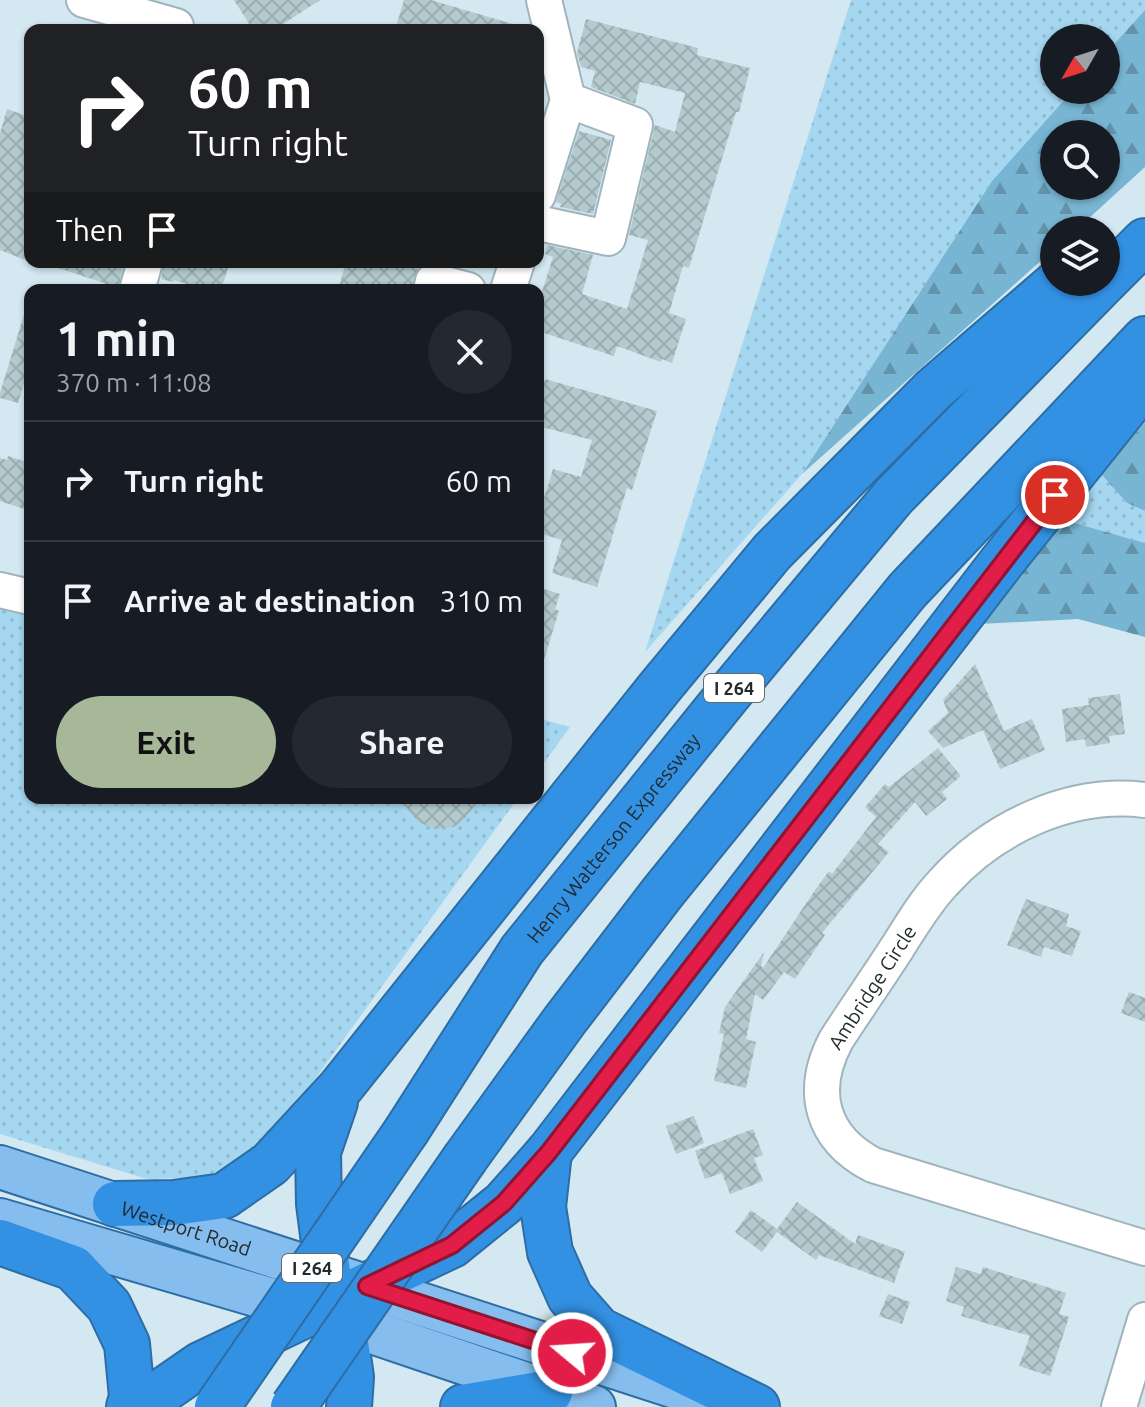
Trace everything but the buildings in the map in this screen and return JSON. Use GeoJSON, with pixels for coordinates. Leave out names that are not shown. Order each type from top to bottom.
{"type":"FeatureCollection","features":[{"type":"Feature","properties":{"kind":"highway"},"geometry":{"type":"LineString","coordinates":[[1120,229],[1145,207]]}},
{"type":"Feature","properties":{"kind":"highway","name":"Henry Watterson Expressway"},"geometry":{"type":"LineString","coordinates":[[1120,266],[1145,241]]}},
{"type":"Feature","properties":{"kind":"highway"},"geometry":{"type":"LineString","coordinates":[[115,1204],[174,1203],[224,1196],[270,1164],[340,1088],[660,687],[772,552],[933,390],[1042,296]]}},
{"type":"Feature","properties":{"kind":"highway","name":"Henry Watterson Expressway"},"geometry":{"type":"LineString","coordinates":[[217,1407],[407,1130],[522,950],[894,496],[1090,296]]}},
{"type":"Feature","properties":{"kind":"highway"},"geometry":{"type":"LineString","coordinates":[[293,1407],[466,1157],[663,892],[907,591],[1145,339]]}},
{"type":"Feature","properties":{"kind":"highway"},"geometry":{"type":"LineString","coordinates":[[148,1407],[158,1394],[200,1365],[452,1245],[504,1203],[549,1152],[1001,563],[1145,383]]}},
{"type":"Feature","properties":{"kind":"highway"},"geometry":{"type":"LineString","coordinates":[[340,1088],[318,1152],[319,1204],[351,1377],[349,1407]]}},
{"type":"Feature","properties":{"kind":"highway"},"geometry":{"type":"LineString","coordinates":[[549,1152],[543,1207],[550,1252],[570,1297],[599,1330],[757,1407]]}},
{"type":"Feature","properties":{"kind":"highway"},"geometry":{"type":"LineString","coordinates":[[0,1242],[73,1268],[109,1306],[127,1344],[132,1397],[129,1407]]}},
{"type":"Feature","properties":{"kind":"highway"},"geometry":{"type":"LineString","coordinates":[[463,1407],[550,1392]]}},
{"type":"Feature","properties":{"kind":"main road","name":"Westport Road"},"geometry":{"type":"LineString","coordinates":[[0,1167],[115,1204],[550,1392],[594,1407]]}},
{"type":"Feature","properties":{"kind":"main road","name":"Westport Road"},"geometry":{"type":"LineString","coordinates":[[0,1220],[337,1299],[739,1407]]}},
{"type":"Feature","properties":{"kind":"street"},"geometry":{"type":"LineString","coordinates":[[84,0],[177,19]]}},
{"type":"Feature","properties":{"kind":"street"},"geometry":{"type":"LineString","coordinates":[[544,0],[568,100],[544,176]]}},
{"type":"Feature","properties":{"kind":"street"},"geometry":{"type":"LineString","coordinates":[[544,224],[608,238],[635,125],[568,100]]}},
{"type":"Feature","properties":{"kind":"street"},"geometry":{"type":"LineString","coordinates":[[0,590],[24,596]]}},
{"type":"Feature","properties":{"kind":"street","name":"Ambridge Circle"},"geometry":{"type":"LineString","coordinates":[[1145,800],[1119,796],[1084,801],[1044,813],[1002,834],[975,854],[943,882],[921,911],[836,1040],[827,1056],[821,1078],[828,1123],[847,1149],[873,1165],[1145,1248]]}},
{"type":"Feature","properties":{"kind":"street"},"geometry":{"type":"LineString","coordinates":[[1119,1407],[1145,1320]]}},
{"type":"Feature","properties":{"kind":"shaded area"},"geometry":{"type":"Polygon","coordinates":[[[851,0],[1145,0],[1145,10],[1120,38],[1120,24],[1040,24],[1040,104],[1061,104],[1046,120],[1040,120],[1040,127],[992,181],[802,474],[645,652],[851,0]]]}},
{"type":"Feature","properties":{"kind":"shaded area"},"geometry":{"type":"Polygon","coordinates":[[[1101,474],[1127,503],[1145,511],[1145,543],[1064,520],[1101,474]]]}},
{"type":"Feature","properties":{"kind":"shaded area"},"geometry":{"type":"Polygon","coordinates":[[[0,578],[24,584],[24,804],[514,804],[279,1129],[232,1172],[213,1177],[147,1179],[0,1134],[0,578]]]}},
{"type":"Feature","properties":{"kind":"shaded area"},"geometry":{"type":"Polygon","coordinates":[[[544,720],[570,727],[544,763],[544,720]]]}},
{"type":"Feature","properties":{"kind":"green space"},"geometry":{"type":"Polygon","coordinates":[[[1145,10],[1145,167],[1120,190],[1120,120],[1046,120],[1061,104],[1120,104],[1120,38],[1145,10]]]}},
{"type":"Feature","properties":{"kind":"green space"},"geometry":{"type":"Polygon","coordinates":[[[1040,127],[1040,200],[1109,200],[1091,216],[1040,216],[1040,262],[802,474],[992,181],[1040,127]]]}},
{"type":"Feature","properties":{"kind":"green space"},"geometry":{"type":"Polygon","coordinates":[[[1145,422],[1145,511],[1127,503],[1101,474],[1145,422]]]}},
{"type":"Feature","properties":{"kind":"green space"},"geometry":{"type":"Polygon","coordinates":[[[1064,520],[1145,543],[1145,637],[1078,619],[980,624],[1064,520]]]}},
{"type":"Feature","properties":{"kind":"route"},"geometry":{"type":"LineString","coordinates":[[572,1353],[367,1286],[452,1245],[504,1203],[549,1152],[1055,495]]}}]}
